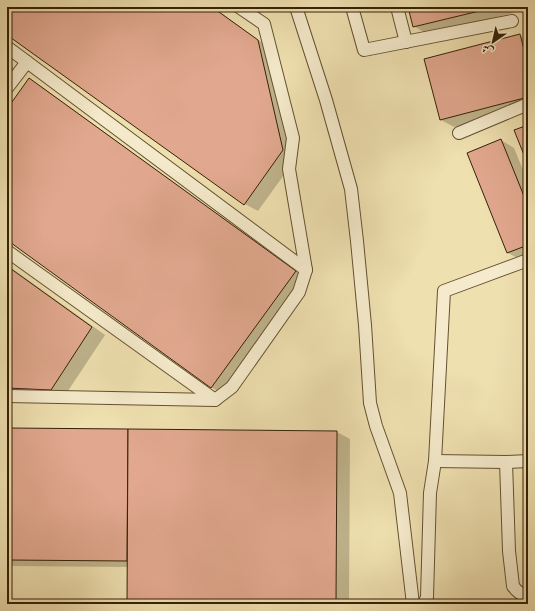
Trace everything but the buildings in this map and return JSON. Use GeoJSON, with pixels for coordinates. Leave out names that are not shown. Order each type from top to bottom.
{"type":"FeatureCollection","features":[{"type":"Feature","properties":{"kind":"street"},"geometry":{"type":"LineString","coordinates":[[7,396],[215,400],[232,388],[299,292],[306,270],[289,169],[293,138],[264,24],[240,7]]}},
{"type":"Feature","properties":{"kind":"street"},"geometry":{"type":"LineString","coordinates":[[296,7],[326,100],[351,189],[364,318],[370,403],[376,426],[400,493],[413,604]]}},
{"type":"Feature","properties":{"kind":"street"},"geometry":{"type":"LineString","coordinates":[[352,7],[364,50],[512,21]]}},
{"type":"Feature","properties":{"kind":"street"},"geometry":{"type":"LineString","coordinates":[[397,7],[406,42]]}},
{"type":"Feature","properties":{"kind":"street"},"geometry":{"type":"LineString","coordinates":[[7,47],[306,270]]}},
{"type":"Feature","properties":{"kind":"street"},"geometry":{"type":"LineString","coordinates":[[7,88],[27,62]]}},
{"type":"Feature","properties":{"kind":"street"},"geometry":{"type":"LineString","coordinates":[[459,133],[528,104]]}},
{"type":"Feature","properties":{"kind":"street"},"geometry":{"type":"LineString","coordinates":[[7,251],[215,400]]}},
{"type":"Feature","properties":{"kind":"street"},"geometry":{"type":"LineString","coordinates":[[424,604],[427,597],[430,493],[435,461],[444,291],[528,260]]}},
{"type":"Feature","properties":{"kind":"street"},"geometry":{"type":"LineString","coordinates":[[435,461],[528,461]]}},
{"type":"Feature","properties":{"kind":"street"},"geometry":{"type":"LineString","coordinates":[[506,462],[509,551],[513,586],[520,594],[528,597]]}}]}
